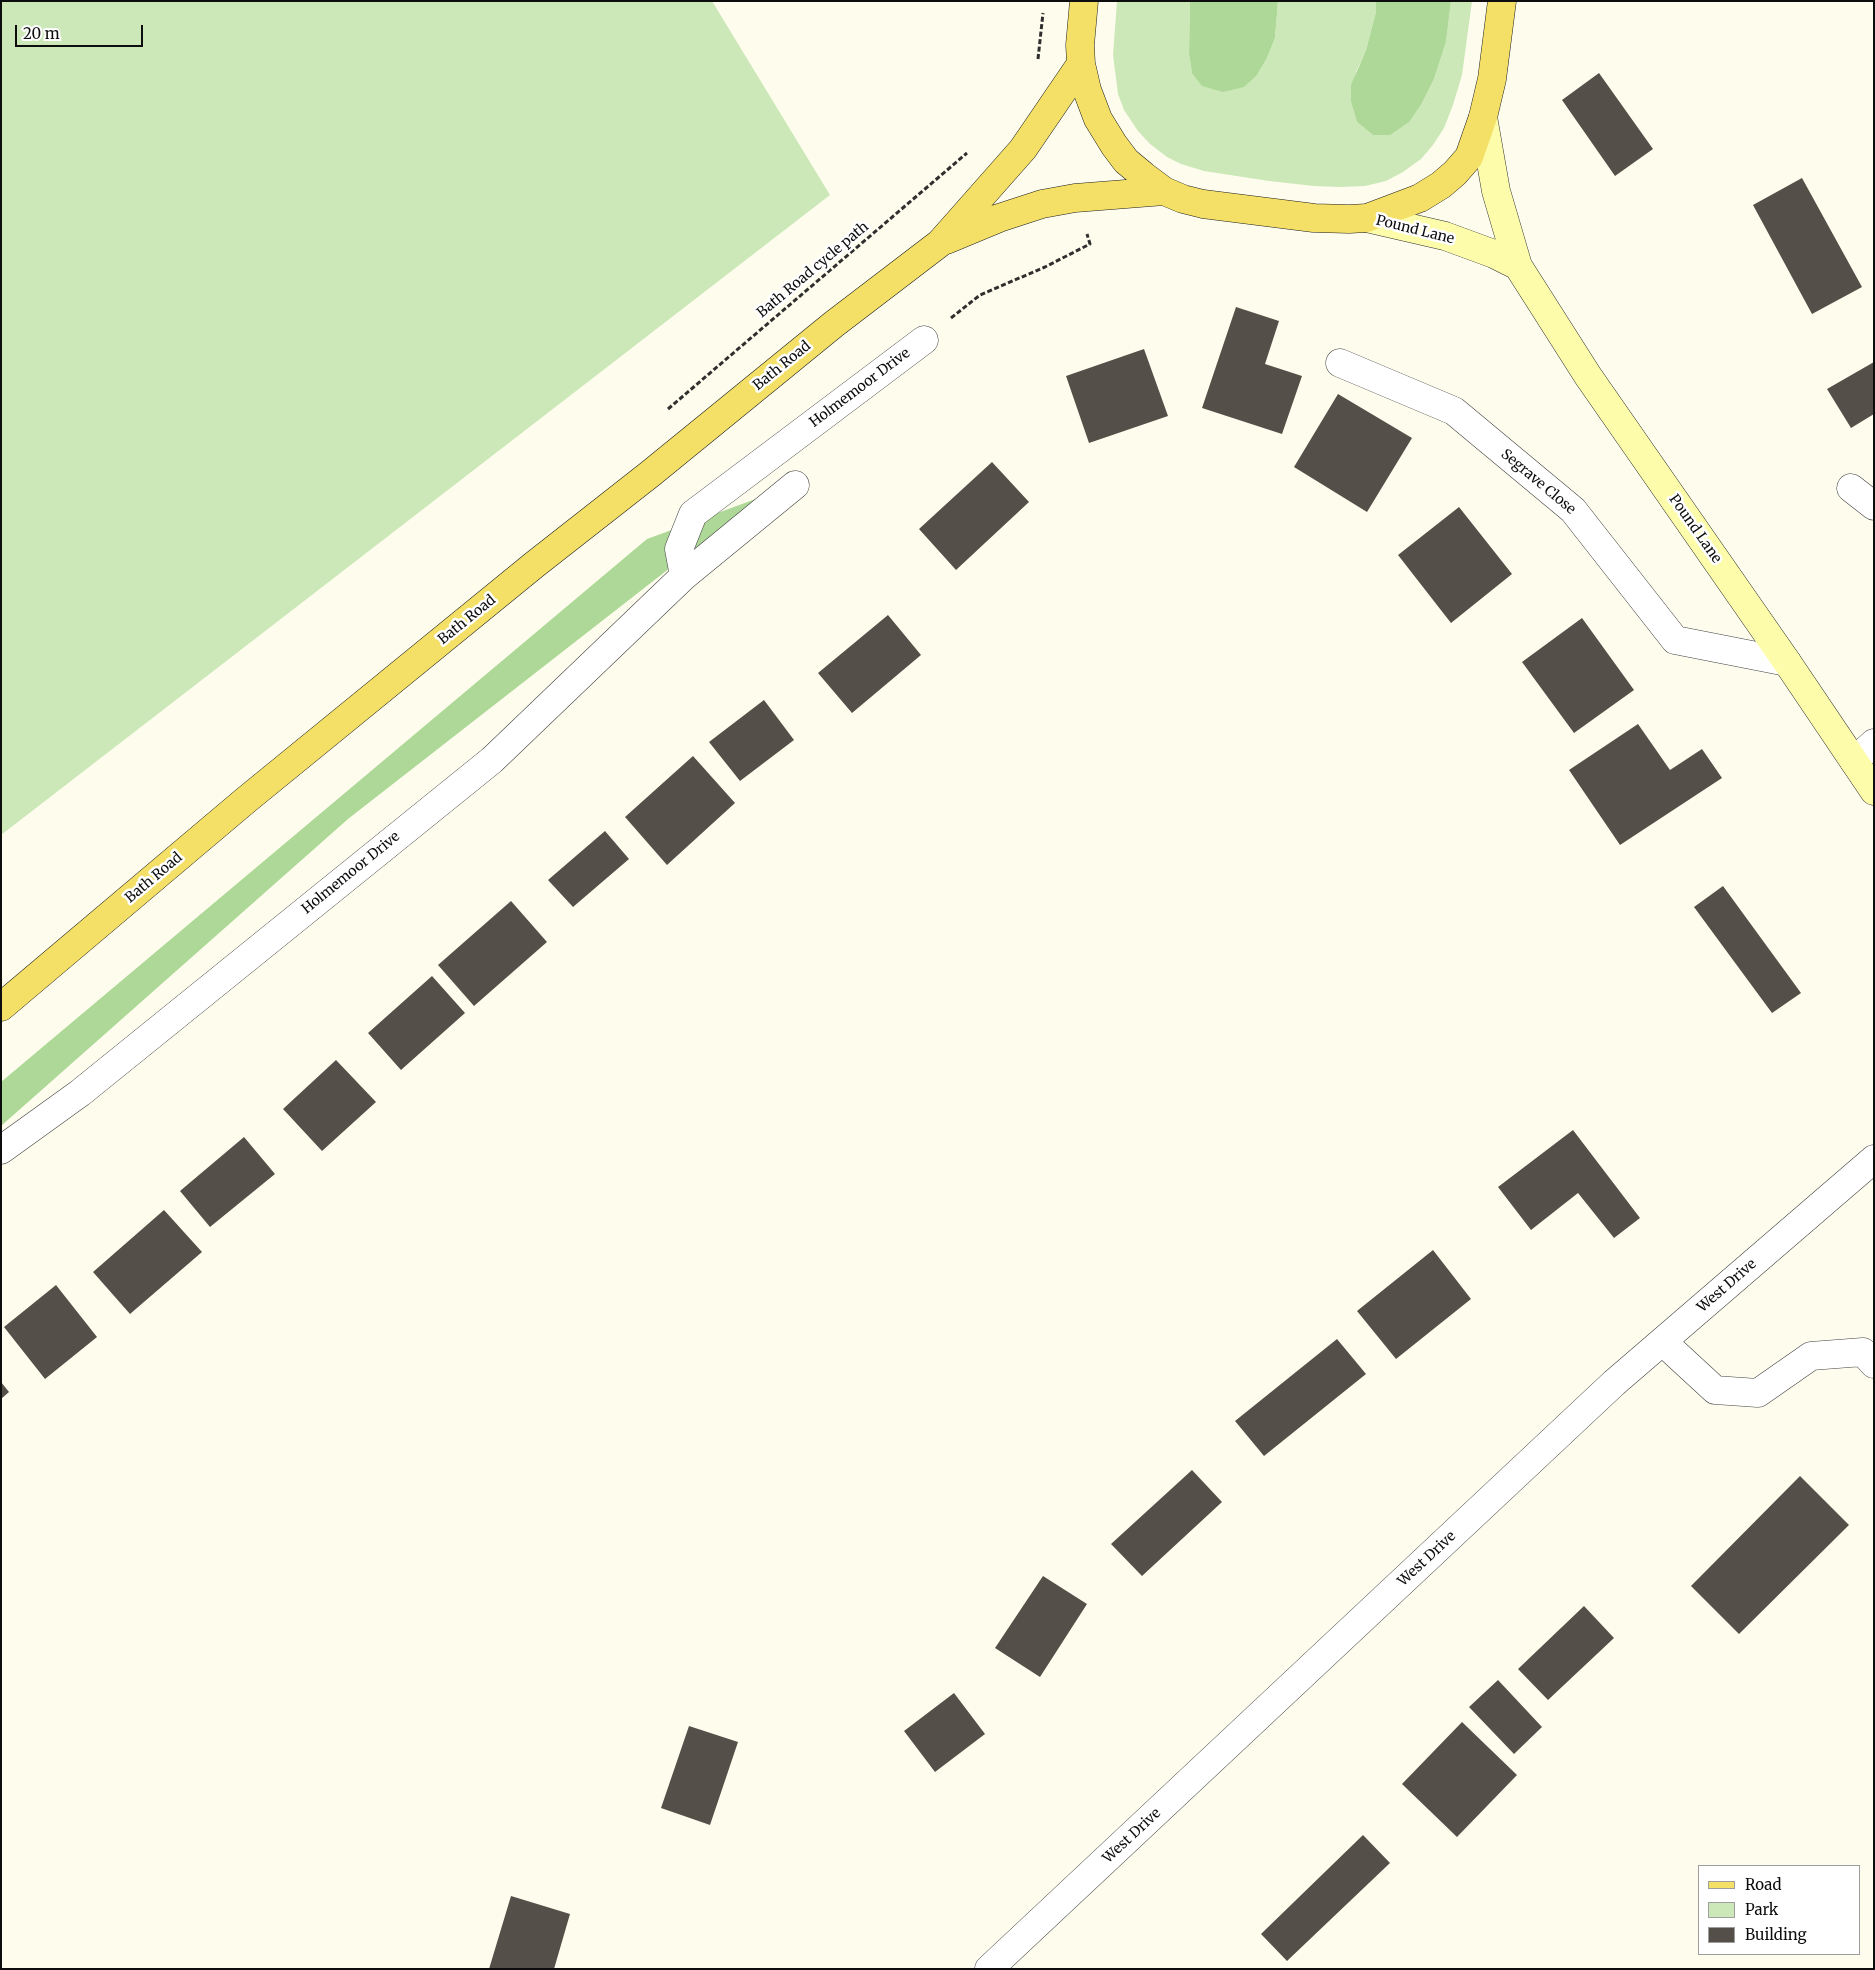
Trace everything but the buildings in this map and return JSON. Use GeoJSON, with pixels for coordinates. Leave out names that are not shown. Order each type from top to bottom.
{"type":"FeatureCollection","features":[{"type":"Feature","properties":{"kind":"main road"},"geometry":{"type":"LineString","coordinates":[[1084,1],[1080,46],[1081,64],[1087,90],[1098,119],[1126,161],[1164,191],[1183,199],[1227,208],[1314,218],[1367,218],[1420,198],[1441,185],[1455,173],[1469,156],[1483,117],[1492,79],[1502,1]]}},
{"type":"Feature","properties":{"kind":"main road","name":"Bath Road"},"geometry":{"type":"LineString","coordinates":[[1,1007],[246,800],[534,565],[636,485],[834,324],[940,243],[1023,149],[1081,64]]}},
{"type":"Feature","properties":{"kind":"main road","name":"Bath Road"},"geometry":{"type":"LineString","coordinates":[[940,243],[999,218],[1042,204],[1075,198],[1164,191]]}},
{"type":"Feature","properties":{"kind":"street","name":"Pound Lane"},"geometry":{"type":"LineString","coordinates":[[1483,117],[1496,191],[1518,266],[1588,376],[1787,662],[1874,791]]}},
{"type":"Feature","properties":{"kind":"street","name":"Pound Lane"},"geometry":{"type":"LineString","coordinates":[[1367,218],[1445,236],[1494,254],[1518,266]]}},
{"type":"Feature","properties":{"kind":"street","name":"Holmemoor Drive"},"geometry":{"type":"LineString","coordinates":[[684,576],[679,549],[692,514],[924,340]]}},
{"type":"Feature","properties":{"kind":"street","name":"Segrave Close"},"geometry":{"type":"LineString","coordinates":[[1340,363],[1454,411],[1573,510],[1675,640],[1787,662]]}},
{"type":"Feature","properties":{"kind":"street","name":"Holmemoor Drive"},"geometry":{"type":"LineString","coordinates":[[1,1150],[80,1093],[492,760],[684,576],[795,485]]}},
{"type":"Feature","properties":{"kind":"street"},"geometry":{"type":"LineString","coordinates":[[1851,488],[1874,506]]}},
{"type":"Feature","properties":{"kind":"street"},"geometry":{"type":"LineString","coordinates":[[1854,761],[1874,743]]}},
{"type":"Feature","properties":{"kind":"street","name":"West Drive"},"geometry":{"type":"LineString","coordinates":[[989,1969],[1607,1390],[1874,1159]]}},
{"type":"Feature","properties":{"kind":"street"},"geometry":{"type":"LineString","coordinates":[[1663,1342],[1715,1390],[1758,1393],[1810,1356],[1863,1352],[1874,1364]]}},
{"type":"Feature","properties":{"kind":"path"},"geometry":{"type":"LineString","coordinates":[[1037,68],[1044,8]]}},
{"type":"Feature","properties":{"kind":"path","name":"Bath Road cycle path"},"geometry":{"type":"LineString","coordinates":[[661,414],[968,153]]}},
{"type":"Feature","properties":{"kind":"path","name":"Holmemoor Drive"},"geometry":{"type":"LineString","coordinates":[[924,340],[980,295],[1045,267],[1090,244]]}},
{"type":"Feature","properties":{"kind":"green space"},"geometry":{"type":"Polygon","coordinates":[[[1,1],[712,1],[830,195],[1,835],[1,1]]]}},
{"type":"Feature","properties":{"kind":"green space"},"geometry":{"type":"Polygon","coordinates":[[[1117,1],[1190,1],[1189,54],[1192,73],[1257,75],[1267,58],[1275,38],[1278,1],[1376,1],[1376,12],[1366,50],[1356,72],[1351,102],[1357,122],[1373,135],[1422,103],[1434,79],[1446,42],[1451,1],[1472,1],[1462,75],[1444,128],[1433,145],[1421,159],[1386,181],[1365,186],[1340,187],[1269,181],[1204,171],[1181,164],[1167,157],[1150,144],[1138,131],[1124,110],[1118,94],[1113,55],[1117,1]]]}},
{"type":"Feature","properties":{"kind":"green space"},"geometry":{"type":"Polygon","coordinates":[[[1190,1],[1278,1],[1275,38],[1267,58],[1257,75],[1244,87],[1223,92],[1202,86],[1192,73],[1189,54],[1190,1]]]}},
{"type":"Feature","properties":{"kind":"green space"},"geometry":{"type":"Polygon","coordinates":[[[1376,1],[1451,1],[1446,42],[1434,79],[1422,103],[1409,122],[1390,135],[1373,135],[1357,122],[1351,102],[1351,85],[1366,50],[1376,12],[1376,1]]]}},
{"type":"Feature","properties":{"kind":"green space"},"geometry":{"type":"Polygon","coordinates":[[[761,497],[348,819],[1,1126],[1,1082],[647,539],[761,497]]]}}]}
